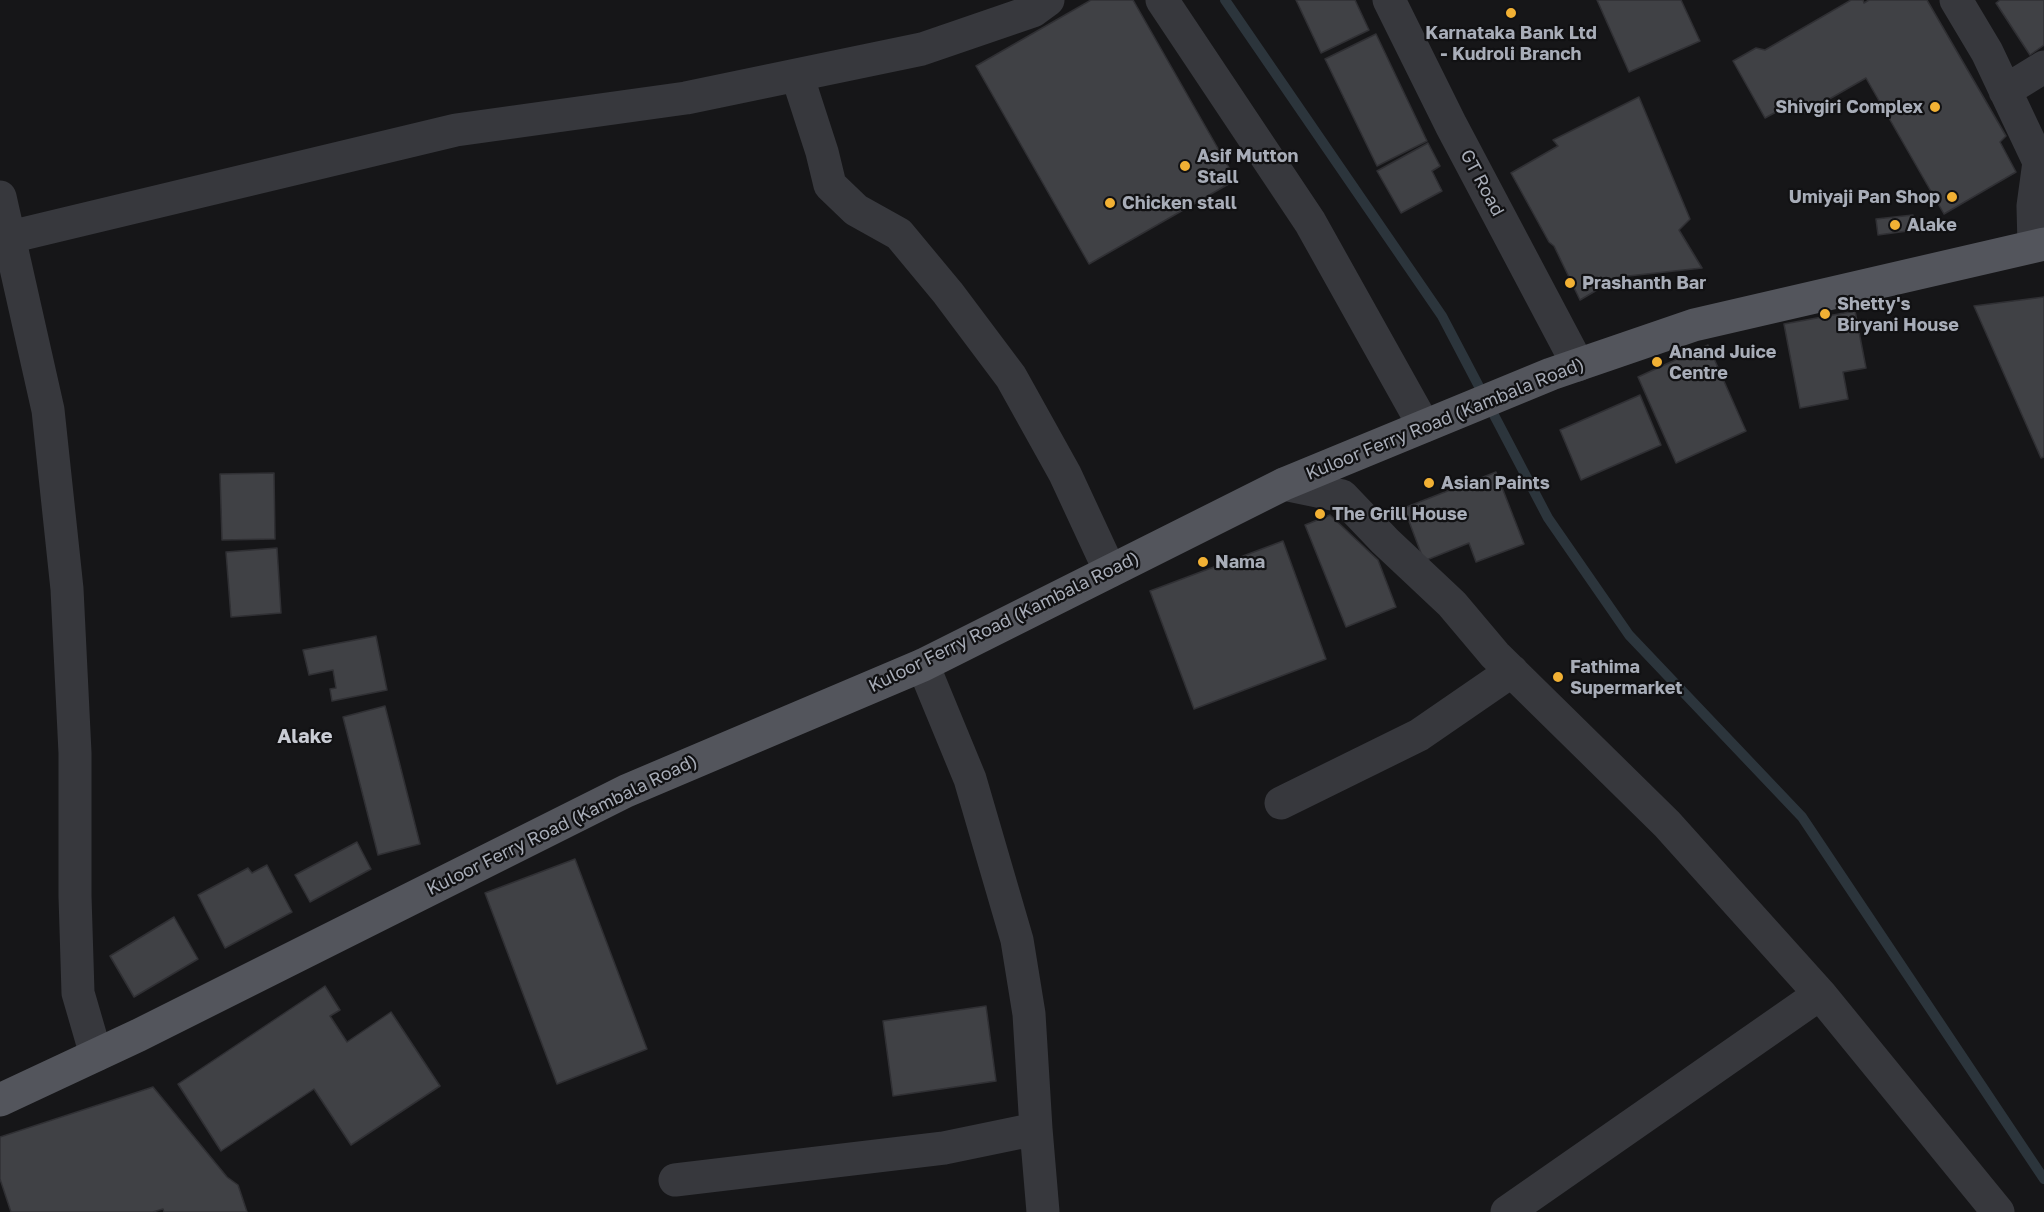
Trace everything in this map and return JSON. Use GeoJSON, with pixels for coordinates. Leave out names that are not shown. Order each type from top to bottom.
{"type":"FeatureCollection","features":[{"type":"Feature","properties":{"kind":"main road","name":"Kuloor Ferry Road (Kambala Road)"},"geometry":{"type":"LineString","coordinates":[[0,1100],[96,1055],[626,790],[923,665],[1284,484],[1564,370],[1694,325],[2039,245]]}},
{"type":"Feature","properties":{"kind":"street"},"geometry":{"type":"LineString","coordinates":[[10,237],[456,130],[686,98],[922,49],[1033,11],[1048,0]]}},
{"type":"Feature","properties":{"kind":"street"},"geometry":{"type":"LineString","coordinates":[[1162,0],[1310,222],[1436,421]]}},
{"type":"Feature","properties":{"kind":"street","name":"GT Road"},"geometry":{"type":"LineString","coordinates":[[1389,0],[1451,125],[1564,370]]}},
{"type":"Feature","properties":{"kind":"street"},"geometry":{"type":"LineString","coordinates":[[1956,0],[1987,52],[2039,162],[2033,206],[2039,245]]}},
{"type":"Feature","properties":{"kind":"street"},"geometry":{"type":"LineString","coordinates":[[2005,91],[2044,67]]}},
{"type":"Feature","properties":{"kind":"street"},"geometry":{"type":"LineString","coordinates":[[797,75],[822,152],[830,185],[856,210],[899,234],[948,293],[1011,377],[1065,474],[1110,571]]}},
{"type":"Feature","properties":{"kind":"street"},"geometry":{"type":"LineString","coordinates":[[0,197],[48,410],[51,433],[68,613],[75,753],[78,993],[96,1055]]}},
{"type":"Feature","properties":{"kind":"street"},"geometry":{"type":"LineString","coordinates":[[1284,484],[1342,496],[1385,541],[1452,604],[1495,655],[1667,824],[1820,994],[1998,1212]]}},
{"type":"Feature","properties":{"kind":"street"},"geometry":{"type":"LineString","coordinates":[[923,665],[970,779],[1017,940],[1029,1014],[1043,1212]]}},
{"type":"Feature","properties":{"kind":"street"},"geometry":{"type":"LineString","coordinates":[[1281,803],[1419,735],[1512,671]]}},
{"type":"Feature","properties":{"kind":"street"},"geometry":{"type":"LineString","coordinates":[[1507,1212],[1820,994]]}},
{"type":"Feature","properties":{"kind":"street"},"geometry":{"type":"LineString","coordinates":[[675,1180],[944,1148],[1036,1129]]}},
{"type":"Feature","properties":{"kind":"building"},"geometry":{"type":"Polygon","coordinates":[[[1091,0],[1133,0],[1232,173],[1232,182],[1089,264],[976,66],[1091,0]]]}},
{"type":"Feature","properties":{"kind":"building"},"geometry":{"type":"Polygon","coordinates":[[[1296,0],[1355,0],[1369,30],[1321,53],[1296,0]]]}},
{"type":"Feature","properties":{"kind":"building"},"geometry":{"type":"Polygon","coordinates":[[[1597,0],[1681,0],[1700,41],[1629,72],[1597,0]]]}},
{"type":"Feature","properties":{"kind":"building","name":"Shivgiri Complex"},"geometry":{"type":"Polygon","coordinates":[[[1851,0],[1863,0],[1864,3],[1869,0],[1927,0],[2006,136],[2000,142],[2016,172],[1944,214],[1866,78],[1805,113],[1798,100],[1765,118],[1733,61],[1756,48],[1765,50],[1851,0]]]}},
{"type":"Feature","properties":{"kind":"building"},"geometry":{"type":"Polygon","coordinates":[[[2000,0],[2044,0],[2044,45],[2030,55],[1996,3],[2000,0]]]}},
{"type":"Feature","properties":{"kind":"building"},"geometry":{"type":"Polygon","coordinates":[[[1376,34],[1427,141],[1377,166],[1325,59],[1376,34]]]}},
{"type":"Feature","properties":{"kind":"building"},"geometry":{"type":"Polygon","coordinates":[[[1639,97],[1690,219],[1679,230],[1702,268],[1619,277],[1580,300],[1554,246],[1549,242],[1511,173],[1558,146],[1553,140],[1639,97]]]}},
{"type":"Feature","properties":{"kind":"building"},"geometry":{"type":"Polygon","coordinates":[[[1428,143],[1440,166],[1432,171],[1442,191],[1401,213],[1377,171],[1428,143]]]}},
{"type":"Feature","properties":{"kind":"building","name":"Alake"},"geometry":{"type":"Polygon","coordinates":[[[1913,215],[1915,230],[1878,235],[1876,219],[1913,215]]]}},
{"type":"Feature","properties":{"kind":"building"},"geometry":{"type":"Polygon","coordinates":[[[2044,297],[2044,457],[2041,458],[1974,306],[2044,297]]]}},
{"type":"Feature","properties":{"kind":"building"},"geometry":{"type":"Polygon","coordinates":[[[1855,311],[1866,368],[1843,372],[1848,399],[1800,408],[1784,324],[1855,311]]]}},
{"type":"Feature","properties":{"kind":"building"},"geometry":{"type":"Polygon","coordinates":[[[1708,345],[1746,431],[1676,463],[1638,377],[1708,345]]]}},
{"type":"Feature","properties":{"kind":"building"},"geometry":{"type":"Polygon","coordinates":[[[1640,395],[1661,445],[1581,480],[1560,430],[1640,395]]]}},
{"type":"Feature","properties":{"kind":"building"},"geometry":{"type":"Polygon","coordinates":[[[1496,472],[1524,544],[1476,562],[1469,543],[1424,561],[1404,508],[1496,472]]]}},
{"type":"Feature","properties":{"kind":"building"},"geometry":{"type":"Polygon","coordinates":[[[274,473],[275,539],[222,540],[220,474],[274,473]]]}},
{"type":"Feature","properties":{"kind":"building"},"geometry":{"type":"Polygon","coordinates":[[[1330,515],[1378,560],[1396,607],[1346,627],[1305,525],[1330,515]]]}},
{"type":"Feature","properties":{"kind":"building"},"geometry":{"type":"Polygon","coordinates":[[[1283,541],[1326,659],[1194,709],[1150,591],[1283,541]]]}},
{"type":"Feature","properties":{"kind":"building"},"geometry":{"type":"Polygon","coordinates":[[[277,548],[281,613],[231,617],[226,552],[277,548]]]}},
{"type":"Feature","properties":{"kind":"building"},"geometry":{"type":"Polygon","coordinates":[[[376,636],[387,690],[332,701],[330,689],[336,688],[333,670],[309,675],[303,650],[376,636]]]}},
{"type":"Feature","properties":{"kind":"building"},"geometry":{"type":"Polygon","coordinates":[[[385,706],[420,844],[378,855],[343,717],[385,706]]]}},
{"type":"Feature","properties":{"kind":"building"},"geometry":{"type":"Polygon","coordinates":[[[357,842],[371,869],[310,902],[295,875],[357,842]]]}},
{"type":"Feature","properties":{"kind":"building"},"geometry":{"type":"Polygon","coordinates":[[[575,859],[647,1049],[557,1084],[485,893],[575,859]]]}},
{"type":"Feature","properties":{"kind":"building"},"geometry":{"type":"Polygon","coordinates":[[[267,865],[292,912],[225,948],[198,895],[248,868],[252,873],[267,865]]]}},
{"type":"Feature","properties":{"kind":"building"},"geometry":{"type":"Polygon","coordinates":[[[174,917],[198,959],[134,997],[110,956],[174,917]]]}},
{"type":"Feature","properties":{"kind":"building"},"geometry":{"type":"Polygon","coordinates":[[[325,986],[340,1010],[330,1016],[347,1042],[391,1012],[440,1086],[351,1145],[314,1089],[221,1151],[178,1084],[325,986]]]}},
{"type":"Feature","properties":{"kind":"building"},"geometry":{"type":"Polygon","coordinates":[[[986,1006],[996,1081],[893,1096],[883,1021],[986,1006]]]}},
{"type":"Feature","properties":{"kind":"building"},"geometry":{"type":"Polygon","coordinates":[[[153,1087],[227,1177],[238,1185],[247,1212],[164,1212],[163,1209],[153,1212],[11,1212],[0,1179],[0,1137],[153,1087]]]}},
{"type":"Feature","properties":{"kind":"waterway"},"geometry":{"type":"LineString","coordinates":[[1225,0],[1442,316],[1548,518],[1629,635],[1802,817],[2044,1179]]}},
{"type":"Feature","properties":{"kind":"place","name":"Karnataka Bank Ltd - Kudroli Branch"},"geometry":{"type":"Point","coordinates":[1511,13]}},
{"type":"Feature","properties":{"kind":"place","name":"Shivgiri Complex"},"geometry":{"type":"Point","coordinates":[1935,107]}},
{"type":"Feature","properties":{"kind":"place","name":"Asif Mutton Stall"},"geometry":{"type":"Point","coordinates":[1185,166]}},
{"type":"Feature","properties":{"kind":"place","name":"Umiyaji Pan Shop"},"geometry":{"type":"Point","coordinates":[1952,197]}},
{"type":"Feature","properties":{"kind":"place","name":"Chicken stall"},"geometry":{"type":"Point","coordinates":[1110,203]}},
{"type":"Feature","properties":{"kind":"place","name":"Alake"},"geometry":{"type":"Point","coordinates":[1895,225]}},
{"type":"Feature","properties":{"kind":"place","name":"Prashanth Bar"},"geometry":{"type":"Point","coordinates":[1570,283]}},
{"type":"Feature","properties":{"kind":"place","name":"Shetty's Biryani House"},"geometry":{"type":"Point","coordinates":[1825,314]}},
{"type":"Feature","properties":{"kind":"place","name":"Anand Juice Centre"},"geometry":{"type":"Point","coordinates":[1657,362]}},
{"type":"Feature","properties":{"kind":"place","name":"Asian Paints"},"geometry":{"type":"Point","coordinates":[1429,483]}},
{"type":"Feature","properties":{"kind":"place","name":"The Grill House"},"geometry":{"type":"Point","coordinates":[1320,514]}},
{"type":"Feature","properties":{"kind":"place","name":"Nama"},"geometry":{"type":"Point","coordinates":[1203,562]}},
{"type":"Feature","properties":{"kind":"place","name":"Fathima Supermarket"},"geometry":{"type":"Point","coordinates":[1558,677]}},
{"type":"Feature","properties":{"kind":"district","name":"Alake"},"geometry":{"type":"Point","coordinates":[305,737]}}]}
